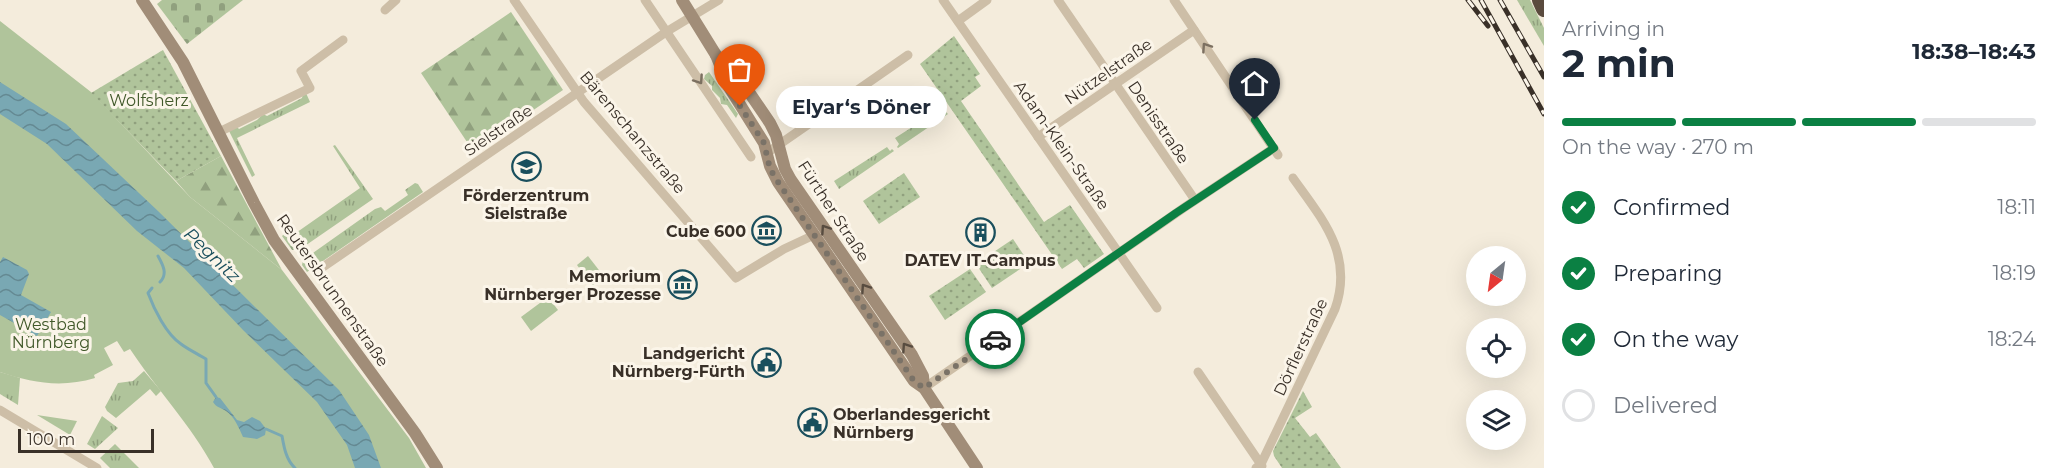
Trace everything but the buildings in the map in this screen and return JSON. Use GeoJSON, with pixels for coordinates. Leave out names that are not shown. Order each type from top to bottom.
{"type":"FeatureCollection","features":[{"type":"Feature","properties":{"kind":"highway"},"geometry":{"type":"LineString","coordinates":[[1542,1],[1544,9]]}},
{"type":"Feature","properties":{"kind":"main road","name":"Reutersbrunnenstraße"},"geometry":{"type":"LineString","coordinates":[[142,0],[183,62],[274,240],[415,433],[437,468]]}},
{"type":"Feature","properties":{"kind":"main road","name":"Fürther Straße"},"geometry":{"type":"LineString","coordinates":[[682,0],[716,55],[729,87],[760,136],[774,176],[914,381],[924,388],[977,468]]}},
{"type":"Feature","properties":{"kind":"main road","name":"Fürther Straße"},"geometry":{"type":"LineString","coordinates":[[716,55],[738,76],[773,127],[788,174],[912,355],[923,376],[924,388]]}},
{"type":"Feature","properties":{"kind":"street"},"geometry":{"type":"LineString","coordinates":[[386,10],[396,0]]}},
{"type":"Feature","properties":{"kind":"street","name":"Bärenschanzstraße"},"geometry":{"type":"LineString","coordinates":[[514,0],[578,93],[736,278],[784,249],[814,235]]}},
{"type":"Feature","properties":{"kind":"street"},"geometry":{"type":"LineString","coordinates":[[645,0],[751,157]]}},
{"type":"Feature","properties":{"kind":"street","name":"Sielstraße"},"geometry":{"type":"LineString","coordinates":[[320,269],[666,32],[719,0]]}},
{"type":"Feature","properties":{"kind":"street","name":"Adam-Klein-Straße"},"geometry":{"type":"LineString","coordinates":[[943,0],[1157,308]]}},
{"type":"Feature","properties":{"kind":"street"},"geometry":{"type":"LineString","coordinates":[[958,21],[987,0]]}},
{"type":"Feature","properties":{"kind":"street","name":"Denisstraße"},"geometry":{"type":"LineString","coordinates":[[1058,0],[1195,200]]}},
{"type":"Feature","properties":{"kind":"street"},"geometry":{"type":"LineString","coordinates":[[924,388],[1195,200],[1276,152],[1174,0]]}},
{"type":"Feature","properties":{"kind":"street","name":"Nützelstraße"},"geometry":{"type":"LineString","coordinates":[[1038,137],[1194,30]]}},
{"type":"Feature","properties":{"kind":"street"},"geometry":{"type":"LineString","coordinates":[[219,132],[310,88],[301,71],[343,40]]}},
{"type":"Feature","properties":{"kind":"street"},"geometry":{"type":"LineString","coordinates":[[767,153],[908,54]]}},
{"type":"Feature","properties":{"kind":"street","name":"Dörflerstraße"},"geometry":{"type":"LineString","coordinates":[[1260,467],[1335,309],[1342,285],[1340,256],[1331,235],[1293,178]]}},
{"type":"Feature","properties":{"kind":"street"},"geometry":{"type":"LineString","coordinates":[[1198,372],[1260,467]]}},
{"type":"Feature","properties":{"kind":"street"},"geometry":{"type":"LineString","coordinates":[[0,410],[90,466]]}},
{"type":"Feature","properties":{"kind":"green space"},"geometry":{"type":"Polygon","coordinates":[[[162,0],[243,0],[187,44],[157,4],[162,0]]]}},
{"type":"Feature","properties":{"kind":"green space"},"geometry":{"type":"Polygon","coordinates":[[[1517,0],[1530,0],[1544,28],[1544,46],[1517,0]]]}},
{"type":"Feature","properties":{"kind":"green space"},"geometry":{"type":"Polygon","coordinates":[[[511,12],[563,90],[473,151],[421,73],[511,12]]]}},
{"type":"Feature","properties":{"kind":"green space","name":"Westbad Nürnberg"},"geometry":{"type":"Polygon","coordinates":[[[0,21],[91,92],[190,197],[282,270],[409,438],[426,468],[214,468],[195,437],[130,349],[124,352],[117,341],[104,348],[113,365],[94,375],[95,378],[71,383],[47,383],[0,372],[0,21]]]}},
{"type":"Feature","properties":{"kind":"green space"},"geometry":{"type":"Polygon","coordinates":[[[954,36],[980,74],[975,77],[981,86],[961,101],[1044,222],[1070,205],[1104,254],[1084,268],[1077,259],[1062,269],[920,64],[954,36]]]}},
{"type":"Feature","properties":{"kind":"green space","name":"Wolfsherz"},"geometry":{"type":"Polygon","coordinates":[[[163,50],[221,156],[176,181],[91,93],[163,50]]]}},
{"type":"Feature","properties":{"kind":"green space"},"geometry":{"type":"Polygon","coordinates":[[[709,72],[738,114],[736,118],[727,105],[721,104],[712,86],[704,79],[709,72]]]}},
{"type":"Feature","properties":{"kind":"green space"},"geometry":{"type":"Polygon","coordinates":[[[306,93],[310,102],[237,138],[255,175],[252,177],[229,131],[257,120],[263,114],[267,116],[302,98],[306,93]]]}},
{"type":"Feature","properties":{"kind":"green space"},"geometry":{"type":"Polygon","coordinates":[[[942,108],[948,114],[897,147],[899,144],[895,138],[942,108]]]}},
{"type":"Feature","properties":{"kind":"green space"},"geometry":{"type":"Polygon","coordinates":[[[335,145],[373,199],[299,250],[292,250],[282,236],[289,229],[293,235],[360,188],[333,146],[335,145]]]}},
{"type":"Feature","properties":{"kind":"green space"},"geometry":{"type":"Polygon","coordinates":[[[887,147],[890,151],[892,149],[894,151],[839,189],[834,181],[887,147]]]}},
{"type":"Feature","properties":{"kind":"green space"},"geometry":{"type":"Polygon","coordinates":[[[221,156],[282,270],[190,197],[176,181],[221,156]]]}},
{"type":"Feature","properties":{"kind":"green space"},"geometry":{"type":"Polygon","coordinates":[[[904,173],[920,197],[879,224],[863,201],[904,173]]]}},
{"type":"Feature","properties":{"kind":"green space"},"geometry":{"type":"Polygon","coordinates":[[[415,183],[423,192],[307,272],[302,265],[303,260],[375,209],[381,207],[385,211],[408,195],[405,190],[415,183]]]}},
{"type":"Feature","properties":{"kind":"green space"},"geometry":{"type":"Polygon","coordinates":[[[1013,239],[1029,263],[992,288],[976,264],[1013,239]]]}},
{"type":"Feature","properties":{"kind":"green space"},"geometry":{"type":"Polygon","coordinates":[[[588,256],[602,274],[602,279],[592,286],[577,265],[588,256]]]}},
{"type":"Feature","properties":{"kind":"green space"},"geometry":{"type":"Polygon","coordinates":[[[970,269],[986,292],[945,320],[929,296],[970,269]]]}},
{"type":"Feature","properties":{"kind":"green space"},"geometry":{"type":"Polygon","coordinates":[[[548,297],[558,310],[531,331],[521,317],[548,297]]]}},
{"type":"Feature","properties":{"kind":"green space"},"geometry":{"type":"Polygon","coordinates":[[[144,371],[161,391],[156,396],[150,389],[116,418],[105,407],[118,383],[133,381],[144,371]]]}},
{"type":"Feature","properties":{"kind":"green space"},"geometry":{"type":"Polygon","coordinates":[[[0,372],[20,378],[18,405],[0,394],[0,372]]]}},
{"type":"Feature","properties":{"kind":"green space"},"geometry":{"type":"Polygon","coordinates":[[[1303,391],[1312,407],[1295,418],[1310,437],[1316,433],[1341,468],[1282,468],[1274,456],[1273,451],[1303,391]]]}},
{"type":"Feature","properties":{"kind":"green space"},"geometry":{"type":"Polygon","coordinates":[[[37,415],[77,421],[70,435],[37,415]]]}},
{"type":"Feature","properties":{"kind":"green space"},"geometry":{"type":"Polygon","coordinates":[[[102,416],[118,428],[95,449],[87,444],[102,416]]]}},
{"type":"Feature","properties":{"kind":"green space"},"geometry":{"type":"Polygon","coordinates":[[[115,444],[139,468],[110,468],[100,458],[115,444]]]}},
{"type":"Feature","properties":{"kind":"water"},"geometry":{"type":"Polygon","coordinates":[[[0,82],[66,124],[158,211],[339,390],[369,435],[381,468],[355,468],[347,445],[317,402],[243,330],[184,268],[137,231],[47,144],[0,114],[0,82]]]}},
{"type":"Feature","properties":{"kind":"water"},"geometry":{"type":"Polygon","coordinates":[[[3,257],[27,270],[29,274],[21,295],[51,312],[37,336],[0,315],[0,262],[3,257]]]}},
{"type":"Feature","properties":{"kind":"water"},"geometry":{"type":"Polygon","coordinates":[[[216,397],[220,398],[237,420],[244,422],[252,417],[260,421],[266,429],[265,435],[257,439],[243,437],[231,416],[213,402],[216,397]]]}},
{"type":"Feature","properties":{"kind":"waterway"},"geometry":{"type":"LineString","coordinates":[[158,256],[164,273],[160,282]]}},
{"type":"Feature","properties":{"kind":"waterway"},"geometry":{"type":"LineString","coordinates":[[152,288],[148,293],[170,334],[184,346],[206,359],[206,383],[216,397]]}},
{"type":"Feature","properties":{"kind":"waterway"},"geometry":{"type":"LineString","coordinates":[[266,429],[282,436],[287,457],[295,468]]}},
{"type":"Feature","properties":{"kind":"railway"},"geometry":{"type":"LineString","coordinates":[[1468,0],[1488,26]]}},
{"type":"Feature","properties":{"kind":"railway"},"geometry":{"type":"LineString","coordinates":[[1481,0],[1544,114]]}},
{"type":"Feature","properties":{"kind":"railway"},"geometry":{"type":"LineString","coordinates":[[1500,0],[1544,77]]}},
{"type":"Feature","properties":{"kind":"way so far"},"geometry":{"type":"LineString","coordinates":[[740,106],[764,143],[770,169],[778,182],[914,381],[924,388],[995,339]]}},
{"type":"Feature","properties":{"kind":"place","name":"Elyar‘s Döner"},"geometry":{"type":"Point","coordinates":[740,106]}},
{"type":"Feature","properties":{"kind":"place","name":"Förderzentrum Sielstraße"},"geometry":{"type":"Point","coordinates":[526,167]}},
{"type":"Feature","properties":{"kind":"place","name":"Cube 600"},"geometry":{"type":"Point","coordinates":[767,231]}},
{"type":"Feature","properties":{"kind":"place","name":"DATEV IT-Campus"},"geometry":{"type":"Point","coordinates":[980,232]}},
{"type":"Feature","properties":{"kind":"place","name":"Memorium Nürnberger Prozesse"},"geometry":{"type":"Point","coordinates":[682,285]}},
{"type":"Feature","properties":{"kind":"place","name":"Landgericht Nürnberg-Fürth"},"geometry":{"type":"Point","coordinates":[766,362]}},
{"type":"Feature","properties":{"kind":"place","name":"Oberlandesgericht Nürnberg"},"geometry":{"type":"Point","coordinates":[812,423]}},
{"type":"Feature","properties":{"kind":"route"},"geometry":{"type":"LineString","coordinates":[[995,339],[1274,148],[1255,120]]}},
{"type":"Feature","properties":{"kind":"water label","name":"Pegnitz"},"geometry":{"type":"Point","coordinates":[212,255]}}]}
